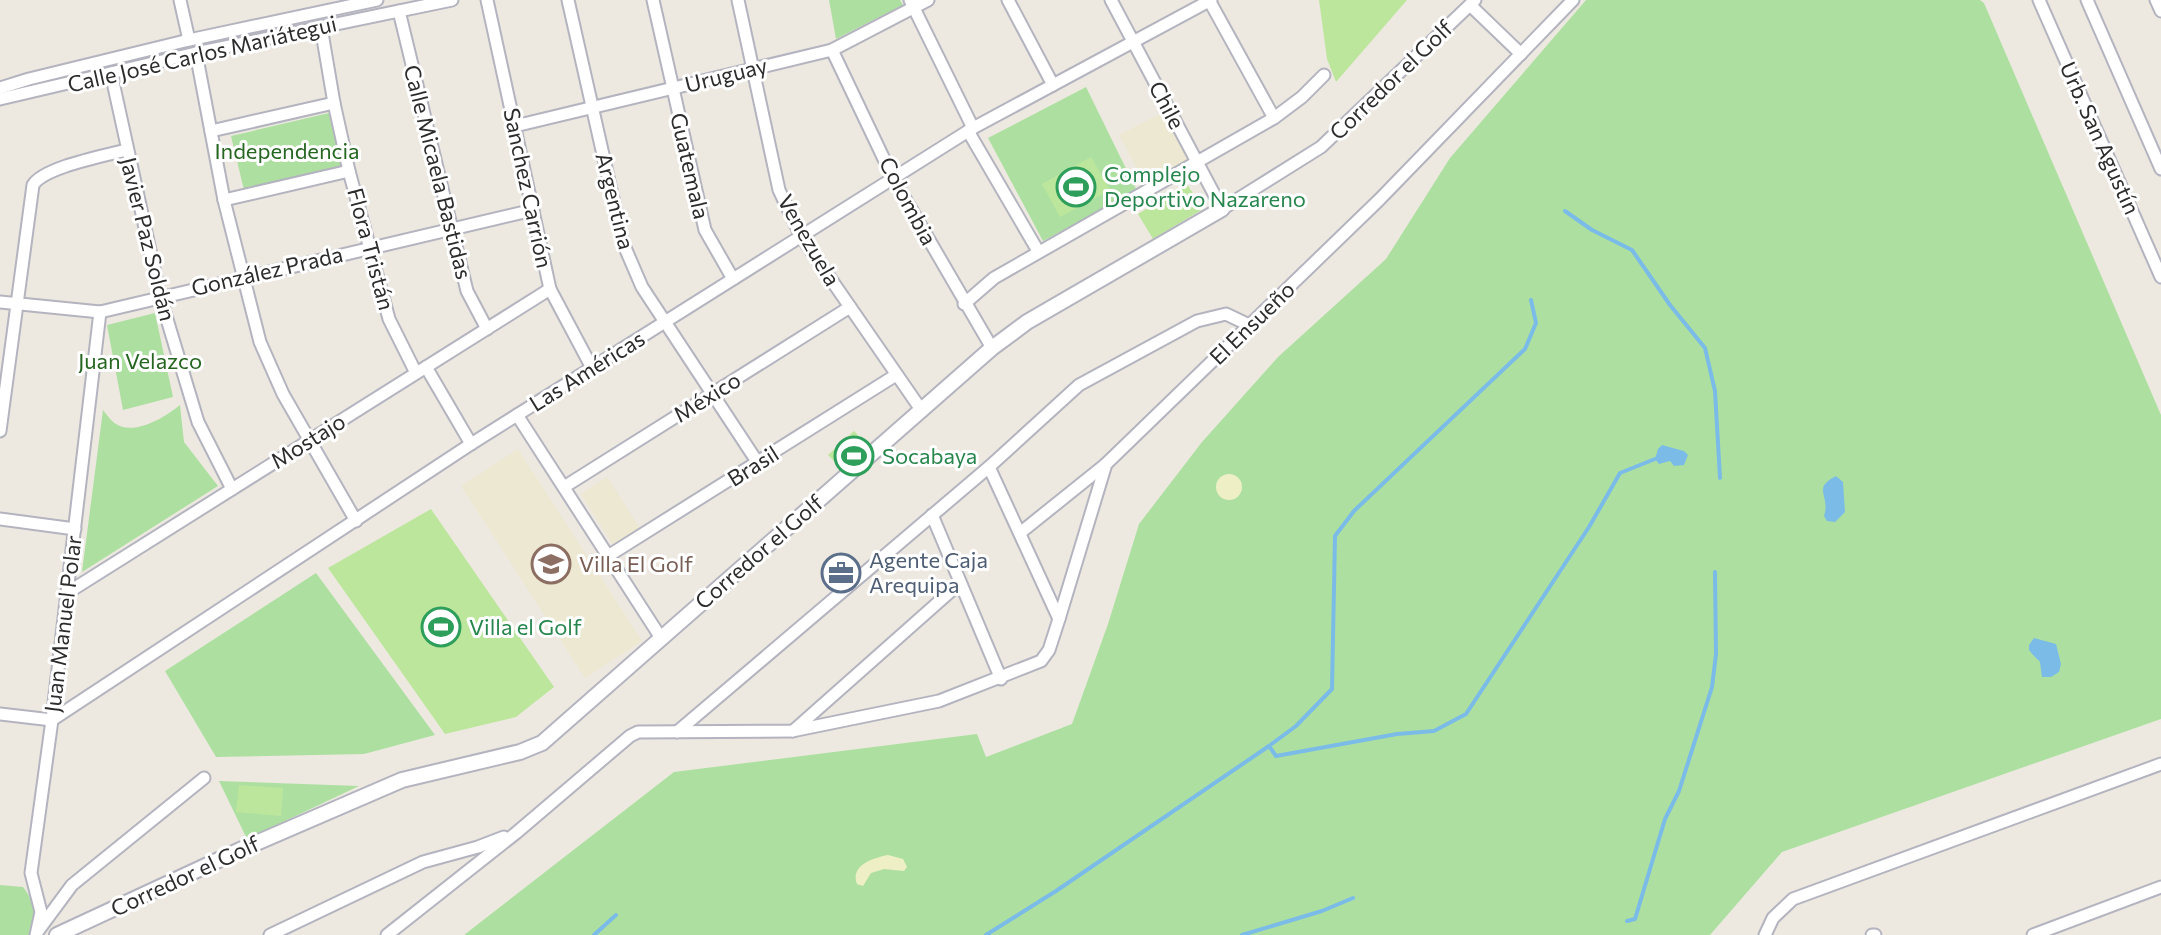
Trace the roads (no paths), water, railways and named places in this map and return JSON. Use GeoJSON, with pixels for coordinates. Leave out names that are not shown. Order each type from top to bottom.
{"type":"FeatureCollection","features":[{"type":"Feature","properties":{"kind":"street"},"geometry":{"type":"LineString","coordinates":[[180,0],[189,40]]}},
{"type":"Feature","properties":{"kind":"street","name":"Calle José Carlos Mariátegui"},"geometry":{"type":"LineString","coordinates":[[0,88],[189,40],[377,0]]}},
{"type":"Feature","properties":{"kind":"street","name":"Calle José Carlos Mariátegui"},"geometry":{"type":"LineString","coordinates":[[0,99],[196,53],[452,0]]}},
{"type":"Feature","properties":{"kind":"street","name":"Sanchez Carrión"},"geometry":{"type":"LineString","coordinates":[[487,0],[550,289],[592,368]]}},
{"type":"Feature","properties":{"kind":"street","name":"Argentina"},"geometry":{"type":"LineString","coordinates":[[568,0],[623,243],[642,287],[758,463]]}},
{"type":"Feature","properties":{"kind":"street","name":"Guatemala"},"geometry":{"type":"LineString","coordinates":[[653,0],[705,230],[733,279]]}},
{"type":"Feature","properties":{"kind":"street","name":"Venezuela"},"geometry":{"type":"LineString","coordinates":[[738,0],[779,190],[801,236],[922,411]]}},
{"type":"Feature","properties":{"kind":"street","name":"Uruguay"},"geometry":{"type":"LineString","coordinates":[[515,126],[832,50],[912,4],[928,0]]}},
{"type":"Feature","properties":{"kind":"street"},"geometry":{"type":"LineString","coordinates":[[1008,0],[1053,85]]}},
{"type":"Feature","properties":{"kind":"street","name":"Chile"},"geometry":{"type":"LineString","coordinates":[[1111,0],[1222,209]]}},
{"type":"Feature","properties":{"kind":"street"},"geometry":{"type":"LineString","coordinates":[[1210,0],[1274,118]]}},
{"type":"Feature","properties":{"kind":"street","name":"Las Américas"},"geometry":{"type":"LineString","coordinates":[[52,720],[471,444],[971,129],[1210,0]]}},
{"type":"Feature","properties":{"kind":"street","name":"El Ensueño"},"geometry":{"type":"LineString","coordinates":[[387,935],[638,732],[792,731],[939,701],[1041,661],[1049,650],[1106,464],[1379,200],[1573,0]]}},
{"type":"Feature","properties":{"kind":"street","name":"Urb. San Agustín"},"geometry":{"type":"LineString","coordinates":[[2039,0],[2161,277]]}},
{"type":"Feature","properties":{"kind":"street"},"geometry":{"type":"LineString","coordinates":[[2087,0],[2161,169]]}},
{"type":"Feature","properties":{"kind":"street"},"geometry":{"type":"LineString","coordinates":[[2156,0],[2161,11]]}},
{"type":"Feature","properties":{"kind":"street"},"geometry":{"type":"LineString","coordinates":[[1472,2],[1521,54]]}},
{"type":"Feature","properties":{"kind":"street","name":"Corredor el Golf"},"geometry":{"type":"LineString","coordinates":[[57,935],[240,850],[402,780],[520,752],[542,743],[992,348],[1027,322],[1222,209],[1321,147],[1472,2]]}},
{"type":"Feature","properties":{"kind":"street"},"geometry":{"type":"LineString","coordinates":[[912,4],[971,129],[1038,251]]}},
{"type":"Feature","properties":{"kind":"street","name":"Calle Micaela Bastidas"},"geometry":{"type":"LineString","coordinates":[[399,11],[467,291],[487,329]]}},
{"type":"Feature","properties":{"kind":"street","name":"Flora Tristán"},"geometry":{"type":"LineString","coordinates":[[321,27],[349,171],[389,319],[471,444]]}},
{"type":"Feature","properties":{"kind":"street","name":"Colombia"},"geometry":{"type":"LineString","coordinates":[[832,50],[893,178],[992,348]]}},
{"type":"Feature","properties":{"kind":"street"},"geometry":{"type":"LineString","coordinates":[[196,53],[224,200],[260,342],[308,441],[356,521]]}},
{"type":"Feature","properties":{"kind":"street","name":"Javier Paz Soldán"},"geometry":{"type":"LineString","coordinates":[[111,73],[160,296],[198,422],[232,489]]}},
{"type":"Feature","properties":{"kind":"street"},"geometry":{"type":"LineString","coordinates":[[964,304],[994,278],[1038,251],[1274,118],[1324,75]]}},
{"type":"Feature","properties":{"kind":"street"},"geometry":{"type":"LineString","coordinates":[[211,131],[334,103]]}},
{"type":"Feature","properties":{"kind":"street"},"geometry":{"type":"LineString","coordinates":[[0,431],[33,185],[37,177],[126,150]]}},
{"type":"Feature","properties":{"kind":"street"},"geometry":{"type":"LineString","coordinates":[[224,200],[349,171]]}},
{"type":"Feature","properties":{"kind":"street","name":"González Prada"},"geometry":{"type":"LineString","coordinates":[[0,302],[100,312],[533,210]]}},
{"type":"Feature","properties":{"kind":"street","name":"Mostajo"},"geometry":{"type":"LineString","coordinates":[[67,593],[550,289]]}},
{"type":"Feature","properties":{"kind":"street","name":"México"},"geometry":{"type":"LineString","coordinates":[[564,487],[850,307]]}},
{"type":"Feature","properties":{"kind":"street","name":"Juan Manuel Polar"},"geometry":{"type":"LineString","coordinates":[[36,934],[41,912],[31,873],[100,312]]}},
{"type":"Feature","properties":{"kind":"street"},"geometry":{"type":"LineString","coordinates":[[677,732],[989,467],[1079,385],[1197,321],[1226,314],[1249,325]]}},
{"type":"Feature","properties":{"kind":"street","name":"Brasil"},"geometry":{"type":"LineString","coordinates":[[608,556],[896,375]]}},
{"type":"Feature","properties":{"kind":"street"},"geometry":{"type":"LineString","coordinates":[[517,415],[661,638]]}},
{"type":"Feature","properties":{"kind":"street"},"geometry":{"type":"LineString","coordinates":[[1020,533],[1106,464]]}},
{"type":"Feature","properties":{"kind":"street"},"geometry":{"type":"LineString","coordinates":[[989,467],[1059,619]]}},
{"type":"Feature","properties":{"kind":"street"},"geometry":{"type":"LineString","coordinates":[[932,515],[1001,679]]}},
{"type":"Feature","properties":{"kind":"street"},"geometry":{"type":"LineString","coordinates":[[0,519],[75,529]]}},
{"type":"Feature","properties":{"kind":"street"},"geometry":{"type":"LineString","coordinates":[[792,731],[960,583]]}},
{"type":"Feature","properties":{"kind":"street"},"geometry":{"type":"LineString","coordinates":[[0,714],[52,720]]}},
{"type":"Feature","properties":{"kind":"street"},"geometry":{"type":"LineString","coordinates":[[1765,935],[1773,918],[1793,899],[2161,764]]}},
{"type":"Feature","properties":{"kind":"street"},"geometry":{"type":"LineString","coordinates":[[36,934],[72,885],[204,778]]}},
{"type":"Feature","properties":{"kind":"street"},"geometry":{"type":"LineString","coordinates":[[270,935],[423,862],[516,833]]}},
{"type":"Feature","properties":{"kind":"street"},"geometry":{"type":"LineString","coordinates":[[2033,935],[2161,887]]}},
{"type":"Feature","properties":{"kind":"water"},"geometry":{"type":"Polygon","coordinates":[[[1662,445],[1684,451],[1688,455],[1684,465],[1674,466],[1670,461],[1659,464],[1655,459],[1662,445]]]}},
{"type":"Feature","properties":{"kind":"water"},"geometry":{"type":"Polygon","coordinates":[[[1836,476],[1843,482],[1845,512],[1835,522],[1827,521],[1824,516],[1823,489],[1836,476]]]}},
{"type":"Feature","properties":{"kind":"water"},"geometry":{"type":"Polygon","coordinates":[[[2034,638],[2056,644],[2061,664],[2059,672],[2051,677],[2042,677],[2040,662],[2029,650],[2034,638]]]}},
{"type":"Feature","properties":{"kind":"waterway"},"geometry":{"type":"LineString","coordinates":[[1565,211],[1592,230],[1632,250],[1705,348],[1715,391],[1720,478]]}},
{"type":"Feature","properties":{"kind":"waterway"},"geometry":{"type":"LineString","coordinates":[[986,935],[1269,746],[1296,726],[1332,689],[1335,536],[1354,511],[1525,349],[1536,323],[1531,300]]}},
{"type":"Feature","properties":{"kind":"waterway"},"geometry":{"type":"LineString","coordinates":[[1269,746],[1276,756],[1397,734],[1434,731],[1466,714],[1589,527],[1620,473],[1655,459]]}},
{"type":"Feature","properties":{"kind":"waterway"},"geometry":{"type":"LineString","coordinates":[[1627,921],[1635,919],[1665,819],[1679,791],[1712,687],[1716,654],[1715,572]]}},
{"type":"Feature","properties":{"kind":"waterway"},"geometry":{"type":"LineString","coordinates":[[1242,935],[1322,911],[1353,898]]}},
{"type":"Feature","properties":{"kind":"waterway"},"geometry":{"type":"LineString","coordinates":[[594,935],[616,915]]}},
{"type":"Feature","properties":{"kind":"place","name":"Complejo Deportivo Nazareno"},"geometry":{"type":"Point","coordinates":[1076,187]}},
{"type":"Feature","properties":{"kind":"place","name":"Socabaya"},"geometry":{"type":"Point","coordinates":[854,456]}},
{"type":"Feature","properties":{"kind":"place","name":"Villa El Golf"},"geometry":{"type":"Point","coordinates":[551,564]}},
{"type":"Feature","properties":{"kind":"place","name":"Agente Caja Arequipa"},"geometry":{"type":"Point","coordinates":[841,573]}},
{"type":"Feature","properties":{"kind":"place","name":"Villa el Golf"},"geometry":{"type":"Point","coordinates":[441,627]}},
{"type":"Feature","properties":{"kind":"park label","name":"Independencia"},"geometry":{"type":"Point","coordinates":[287,151]}},
{"type":"Feature","properties":{"kind":"park label","name":"Juan Velazco"},"geometry":{"type":"Point","coordinates":[140,361]}}]}
